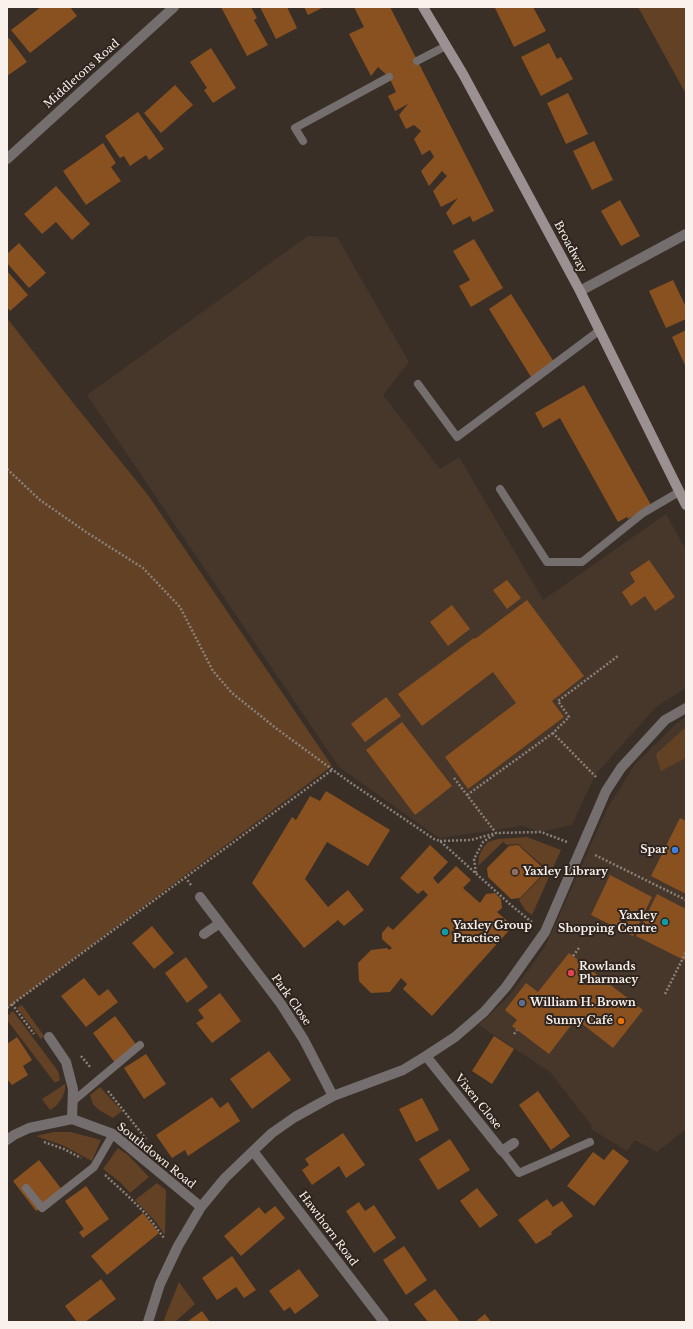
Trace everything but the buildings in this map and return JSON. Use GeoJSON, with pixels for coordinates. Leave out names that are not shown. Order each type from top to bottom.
{"type":"FeatureCollection","features":[{"type":"Feature","properties":{"kind":"main road","name":"Broadway"},"geometry":{"type":"LineString","coordinates":[[423,7],[463,74],[580,291],[686,505]]}},
{"type":"Feature","properties":{"kind":"street","name":"Middletons Road"},"geometry":{"type":"LineString","coordinates":[[7,159],[174,7]]}},
{"type":"Feature","properties":{"kind":"street"},"geometry":{"type":"LineString","coordinates":[[580,291],[686,234]]}},
{"type":"Feature","properties":{"kind":"street"},"geometry":{"type":"LineString","coordinates":[[148,1322],[160,1284],[175,1253],[201,1208],[225,1178],[272,1133],[295,1117],[333,1096],[403,1070],[455,1037],[484,1012],[506,986],[545,932],[606,791],[621,768],[665,720],[686,708]]}},
{"type":"Feature","properties":{"kind":"street","name":"Park Close"},"geometry":{"type":"LineString","coordinates":[[200,897],[281,1004],[304,1040],[333,1096]]}},
{"type":"Feature","properties":{"kind":"street"},"geometry":{"type":"LineString","coordinates":[[204,934],[220,923]]}},
{"type":"Feature","properties":{"kind":"street"},"geometry":{"type":"LineString","coordinates":[[10,1137],[29,1128],[72,1119],[73,1088],[66,1062],[49,1037]]}},
{"type":"Feature","properties":{"kind":"street","name":"Vixen Close"},"geometry":{"type":"LineString","coordinates":[[426,1056],[502,1151]]}},
{"type":"Feature","properties":{"kind":"street","name":"Southdown Road"},"geometry":{"type":"LineString","coordinates":[[72,1119],[113,1134],[201,1208]]}},
{"type":"Feature","properties":{"kind":"street"},"geometry":{"type":"LineString","coordinates":[[502,1151],[514,1143]]}},
{"type":"Feature","properties":{"kind":"street","name":"Hawthorn Road"},"geometry":{"type":"LineString","coordinates":[[253,1151],[384,1322]]}},
{"type":"Feature","properties":{"kind":"lane"},"geometry":{"type":"LineString","coordinates":[[417,61],[446,46]]}},
{"type":"Feature","properties":{"kind":"lane"},"geometry":{"type":"LineString","coordinates":[[303,141],[295,128],[389,77]]}},
{"type":"Feature","properties":{"kind":"lane"},"geometry":{"type":"LineString","coordinates":[[418,384],[457,437],[600,330]]}},
{"type":"Feature","properties":{"kind":"lane"},"geometry":{"type":"LineString","coordinates":[[500,489],[548,562],[582,562],[642,513],[679,492]]}},
{"type":"Feature","properties":{"kind":"lane"},"geometry":{"type":"LineString","coordinates":[[72,1102],[140,1045]]}},
{"type":"Feature","properties":{"kind":"lane"},"geometry":{"type":"LineString","coordinates":[[26,1188],[42,1208],[94,1167],[113,1134]]}},
{"type":"Feature","properties":{"kind":"lane"},"geometry":{"type":"LineString","coordinates":[[502,1151],[519,1173],[590,1142]]}},
{"type":"Feature","properties":{"kind":"path"},"geometry":{"type":"LineString","coordinates":[[7,470],[40,500],[86,532],[143,568],[180,607],[212,671],[232,693],[332,770],[434,839],[440,841],[471,840],[496,833],[541,832],[581,848],[686,900]]}},
{"type":"Feature","properties":{"kind":"path"},"geometry":{"type":"LineString","coordinates":[[467,795],[553,733],[569,717],[558,701],[618,656]]}},
{"type":"Feature","properties":{"kind":"path"},"geometry":{"type":"LineString","coordinates":[[553,733],[595,775],[606,791]]}},
{"type":"Feature","properties":{"kind":"path"},"geometry":{"type":"LineString","coordinates":[[7,1008],[332,770]]}},
{"type":"Feature","properties":{"kind":"path"},"geometry":{"type":"LineString","coordinates":[[454,778],[496,833]]}},
{"type":"Feature","properties":{"kind":"path"},"geometry":{"type":"LineString","coordinates":[[476,873],[474,859],[483,842],[496,833]]}},
{"type":"Feature","properties":{"kind":"path"},"geometry":{"type":"LineString","coordinates":[[440,841],[512,906],[545,932]]}},
{"type":"Feature","properties":{"kind":"path"},"geometry":{"type":"LineString","coordinates":[[573,956],[579,948]]}},
{"type":"Feature","properties":{"kind":"path"},"geometry":{"type":"LineString","coordinates":[[665,994],[686,952]]}},
{"type":"Feature","properties":{"kind":"path"},"geometry":{"type":"LineString","coordinates":[[514,1034],[517,1030]]}},
{"type":"Feature","properties":{"kind":"path"},"geometry":{"type":"LineString","coordinates":[[10,1137],[45,1142],[64,1149],[110,1178],[137,1205],[162,1234],[175,1253]]}},
{"type":"Feature","properties":{"kind":"shaded area"},"geometry":{"type":"Polygon","coordinates":[[[638,7],[686,7],[686,94],[638,7]]]}},
{"type":"Feature","properties":{"kind":"shaded area"},"geometry":{"type":"Polygon","coordinates":[[[308,236],[337,237],[409,362],[383,395],[440,469],[459,457],[543,600],[666,514],[686,550],[686,688],[656,707],[595,775],[572,825],[541,832],[522,826],[439,838],[339,767],[87,395],[308,236]]]}},
{"type":"Feature","properties":{"kind":"shaded area"},"geometry":{"type":"Polygon","coordinates":[[[7,318],[148,495],[332,766],[7,1008],[7,318]]]}},
{"type":"Feature","properties":{"kind":"shaded area"},"geometry":{"type":"Polygon","coordinates":[[[686,717],[686,1129],[657,1152],[635,1140],[627,1151],[590,1128],[592,1126],[550,1072],[479,1025],[510,995],[545,947],[607,809],[635,764],[676,724],[686,717]]]}},
{"type":"Feature","properties":{"kind":"shaded area"},"geometry":{"type":"Polygon","coordinates":[[[686,727],[686,758],[661,771],[656,756],[657,753],[686,727]]]}},
{"type":"Feature","properties":{"kind":"shaded area"},"geometry":{"type":"Polygon","coordinates":[[[527,837],[561,850],[532,915],[525,910],[519,900],[541,877],[542,865],[518,844],[507,845],[503,842],[478,866],[479,856],[488,842],[498,839],[527,837]]]}},
{"type":"Feature","properties":{"kind":"shaded area"},"geometry":{"type":"Polygon","coordinates":[[[22,1005],[44,1036],[41,1039],[17,1008],[22,1005]]]}},
{"type":"Feature","properties":{"kind":"shaded area"},"geometry":{"type":"Polygon","coordinates":[[[13,1011],[58,1071],[60,1080],[55,1083],[7,1020],[7,1016],[13,1011]]]}},
{"type":"Feature","properties":{"kind":"shaded area"},"geometry":{"type":"Polygon","coordinates":[[[65,1084],[65,1090],[62,1098],[56,1106],[50,1110],[42,1099],[65,1084]]]}},
{"type":"Feature","properties":{"kind":"shaded area"},"geometry":{"type":"Polygon","coordinates":[[[100,1087],[122,1111],[113,1118],[99,1110],[93,1104],[90,1095],[100,1087]]]}},
{"type":"Feature","properties":{"kind":"shaded area"},"geometry":{"type":"Polygon","coordinates":[[[54,1132],[71,1132],[101,1140],[92,1161],[62,1145],[36,1136],[54,1132]]]}},
{"type":"Feature","properties":{"kind":"shaded area"},"geometry":{"type":"Polygon","coordinates":[[[118,1148],[128,1155],[149,1177],[130,1193],[120,1182],[103,1169],[118,1148]]]}},
{"type":"Feature","properties":{"kind":"shaded area"},"geometry":{"type":"Polygon","coordinates":[[[157,1183],[166,1190],[165,1235],[155,1221],[135,1200],[157,1183]]]}},
{"type":"Feature","properties":{"kind":"shaded area"},"geometry":{"type":"Polygon","coordinates":[[[179,1282],[195,1304],[175,1322],[163,1322],[179,1282]]]}},
{"type":"Feature","properties":{"kind":"place","name":"Spar"},"geometry":{"type":"Point","coordinates":[675,850]}},
{"type":"Feature","properties":{"kind":"place","name":"Yaxley Library"},"geometry":{"type":"Point","coordinates":[515,872]}},
{"type":"Feature","properties":{"kind":"place","name":"Yaxley Shopping Centre"},"geometry":{"type":"Point","coordinates":[665,922]}},
{"type":"Feature","properties":{"kind":"place","name":"Yaxley Group Practice"},"geometry":{"type":"Point","coordinates":[445,932]}},
{"type":"Feature","properties":{"kind":"place","name":"Rowlands Pharmacy"},"geometry":{"type":"Point","coordinates":[571,973]}},
{"type":"Feature","properties":{"kind":"place","name":"William H. Brown"},"geometry":{"type":"Point","coordinates":[522,1003]}},
{"type":"Feature","properties":{"kind":"place","name":"Sunny Café"},"geometry":{"type":"Point","coordinates":[621,1021]}}]}
